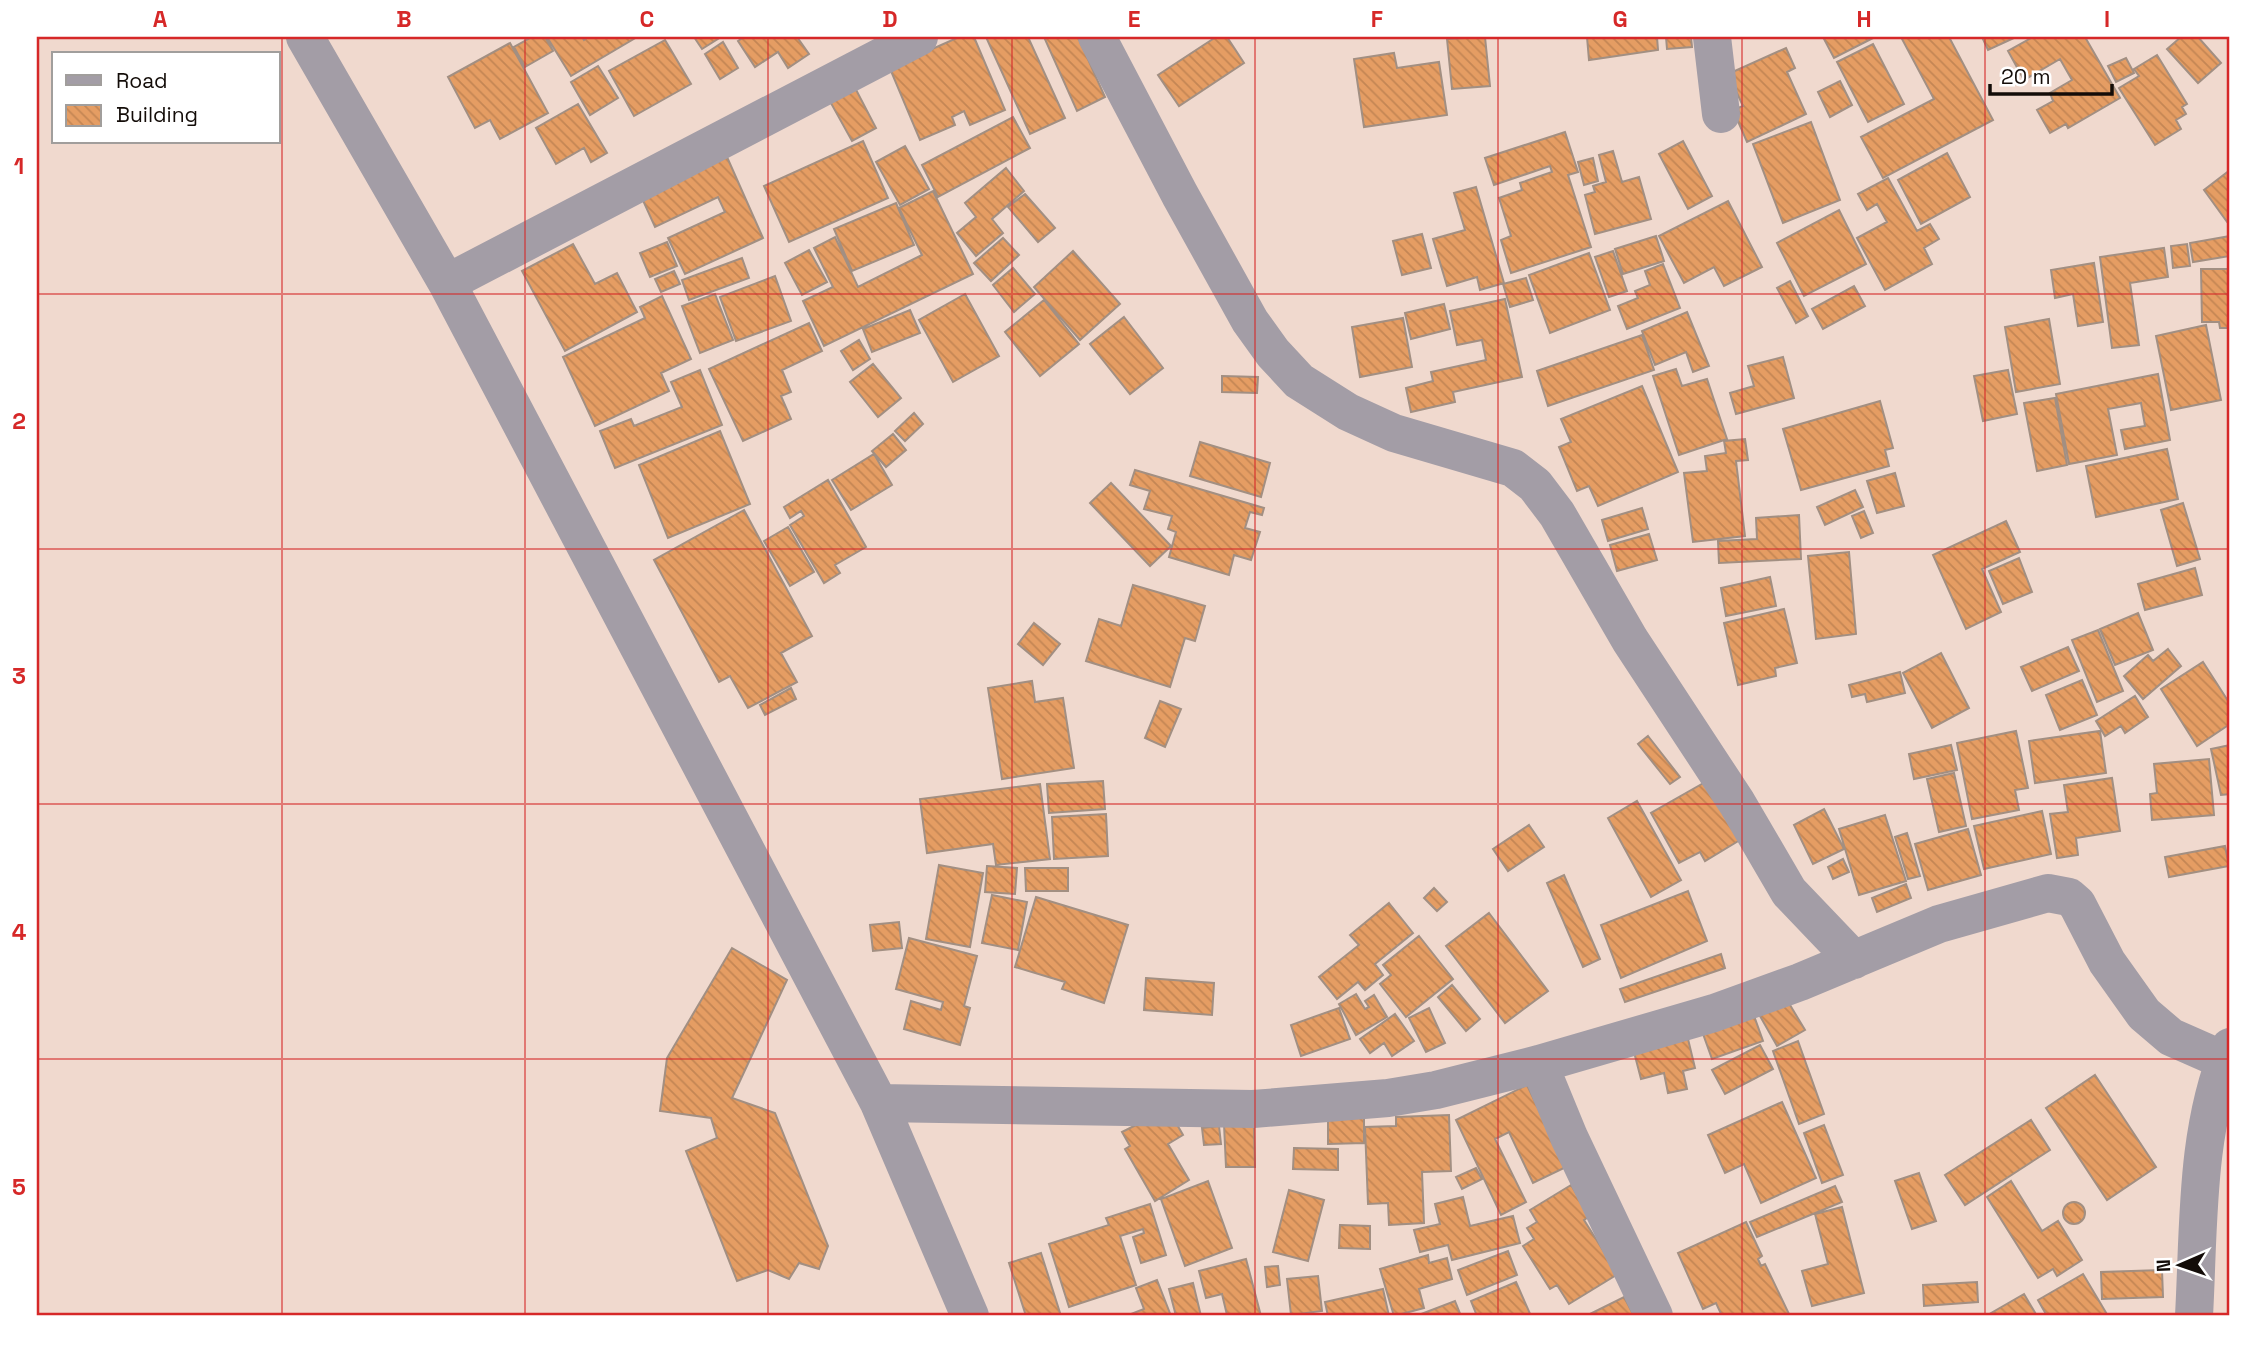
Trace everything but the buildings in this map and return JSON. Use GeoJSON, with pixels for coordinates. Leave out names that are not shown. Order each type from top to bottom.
{"type":"FeatureCollection","features":[{"type":"Feature","properties":{"kind":"street"},"geometry":{"type":"LineString","coordinates":[[305,37],[447,283],[878,1103],[970,1316]]}},
{"type":"Feature","properties":{"kind":"street"},"geometry":{"type":"LineString","coordinates":[[447,283],[919,37]]}},
{"type":"Feature","properties":{"kind":"street"},"geometry":{"type":"LineString","coordinates":[[1097,37],[1250,321],[1273,353],[1299,381],[1348,412],[1394,433],[1513,468],[1535,485],[1557,514],[1630,640],[1737,803],[1789,892],[1854,960]]}},
{"type":"Feature","properties":{"kind":"street"},"geometry":{"type":"LineString","coordinates":[[1712,37],[1721,114]]}},
{"type":"Feature","properties":{"kind":"street"},"geometry":{"type":"LineString","coordinates":[[878,1103],[1253,1109],[1388,1098],[1436,1090],[1539,1064],[1714,1013],[1973,912],[2048,894],[2069,897],[2077,904],[2107,962],[2144,1014],[2171,1037],[2228,1057],[2208,1117],[2201,1182],[2194,1316]]}},
{"type":"Feature","properties":{"kind":"street"},"geometry":{"type":"LineString","coordinates":[[1539,1064],[1569,1137],[1654,1316]]}}]}
